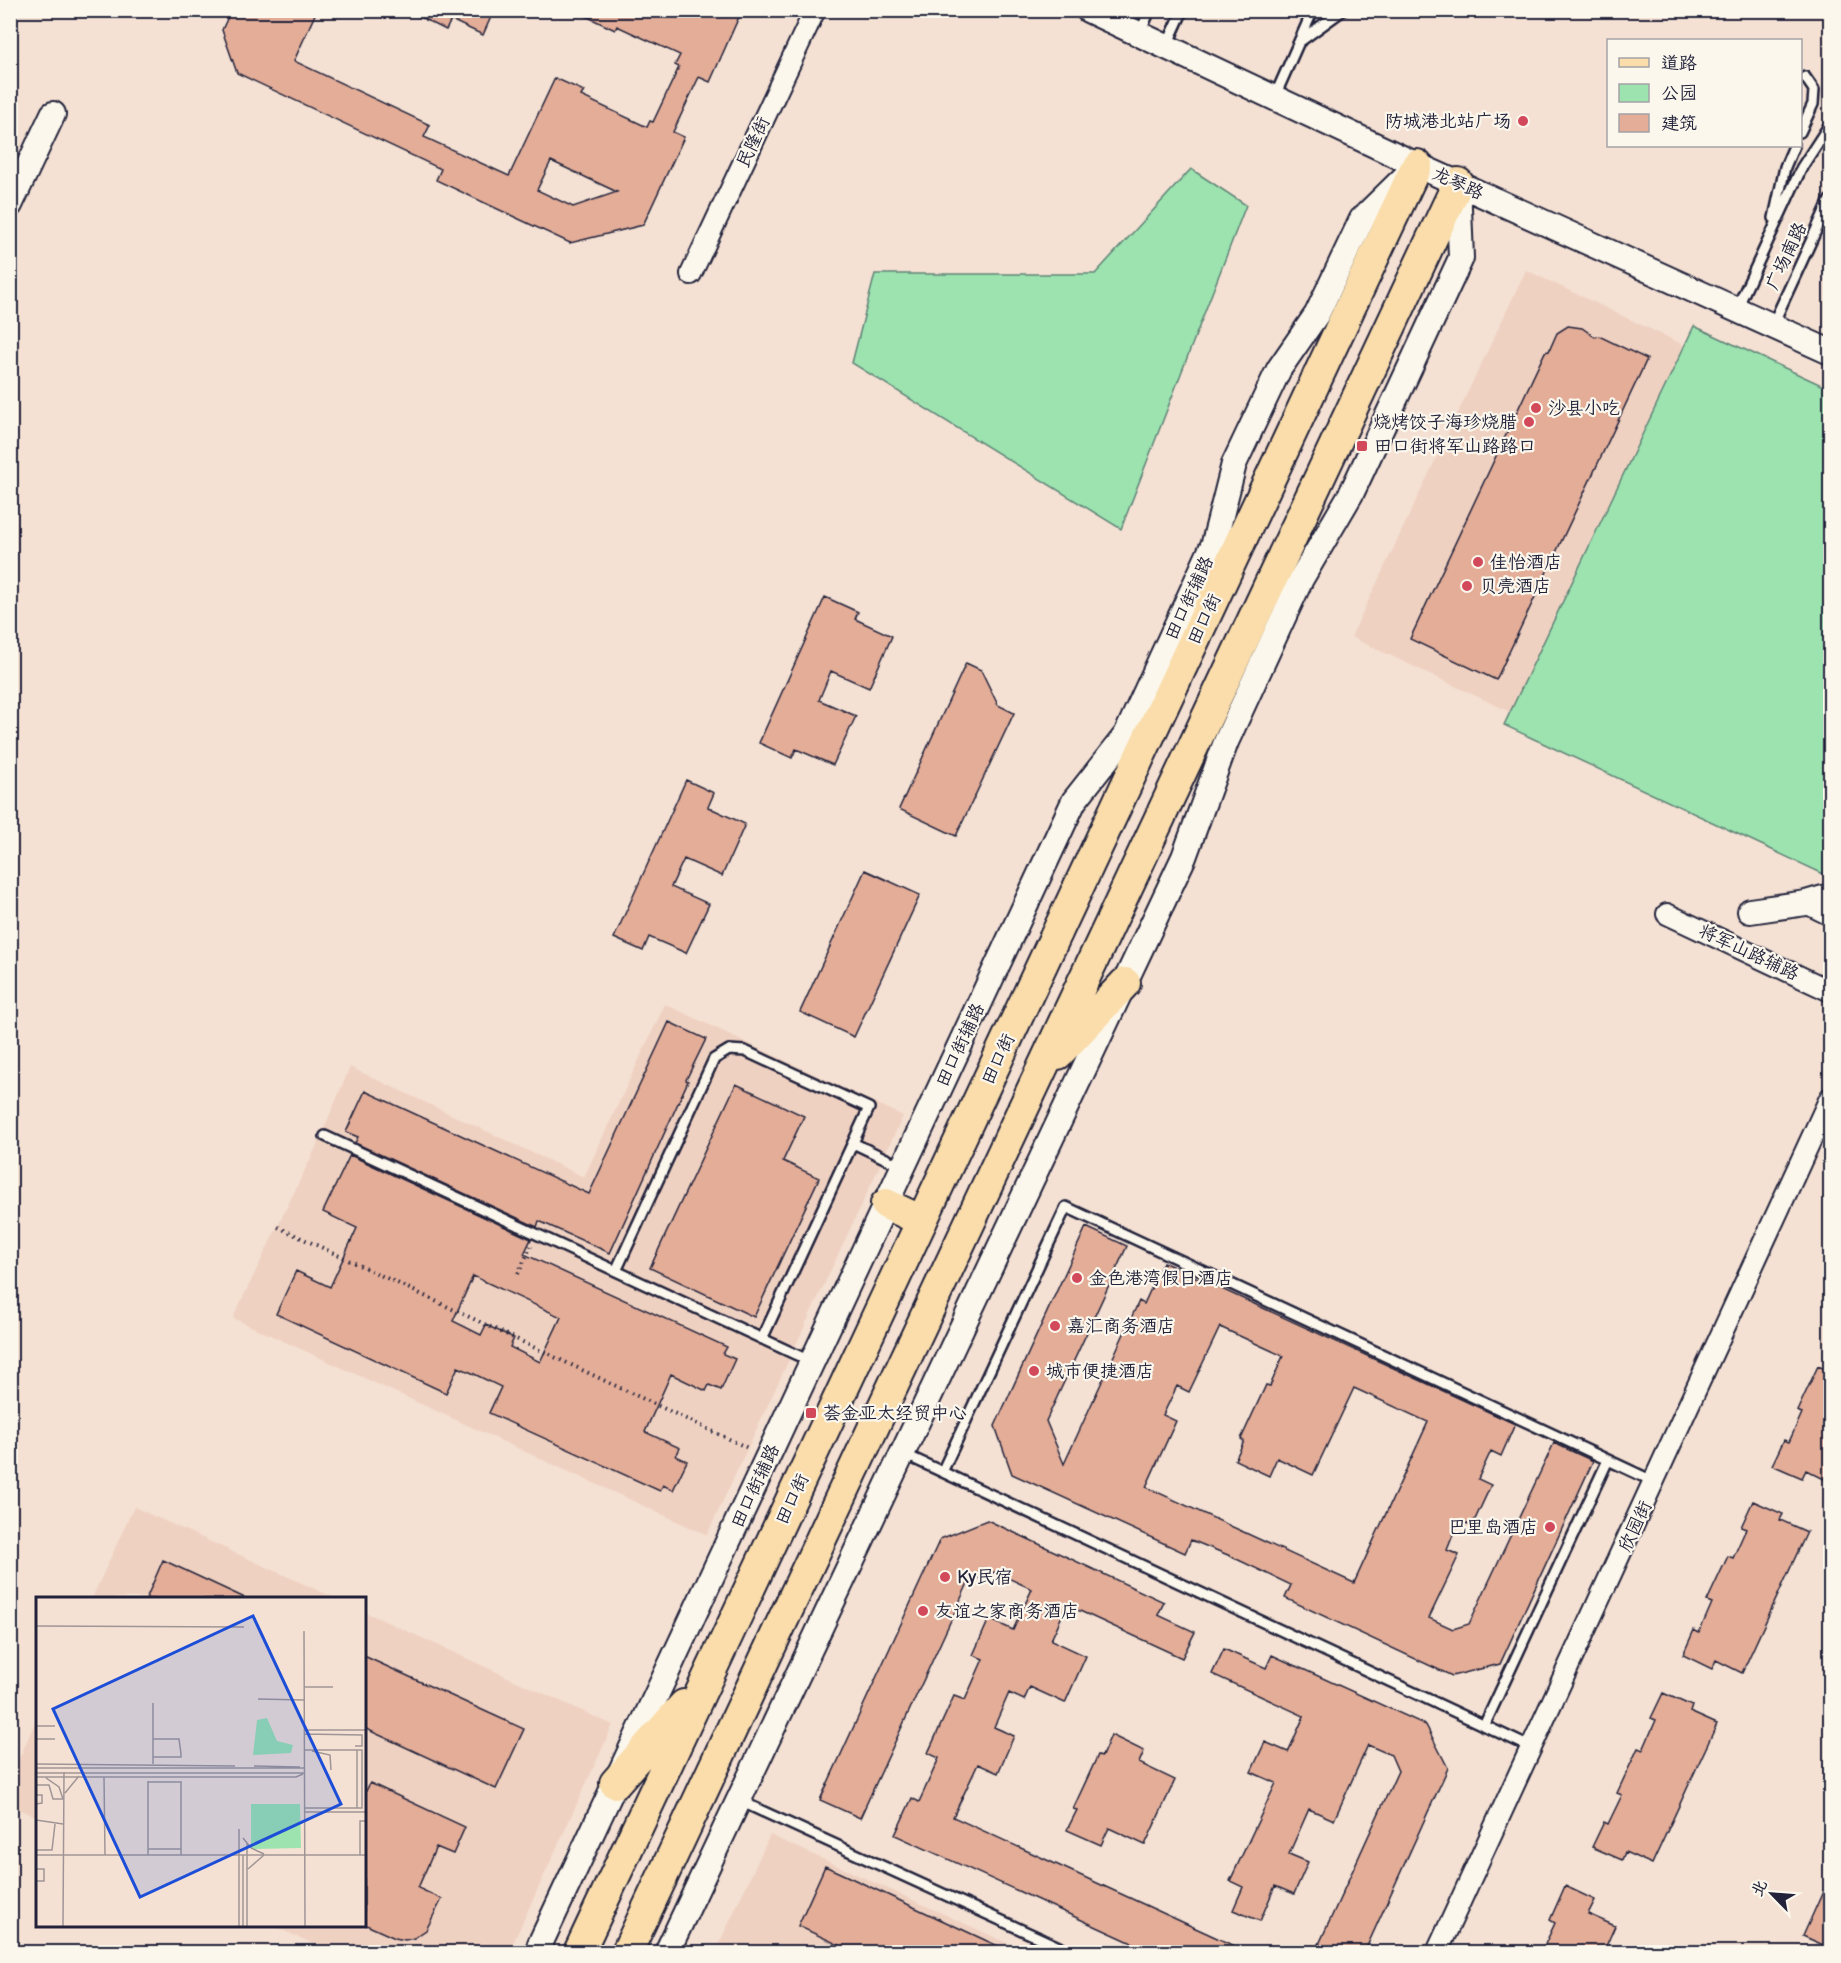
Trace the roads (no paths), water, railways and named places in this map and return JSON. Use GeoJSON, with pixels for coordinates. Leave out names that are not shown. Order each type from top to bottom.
{"type":"FeatureCollection","features":[{"type":"Feature","properties":{"kind":"main road","name":"田口街"},"geometry":{"type":"LineString","coordinates":[[579,1953],[1417,165]]}},
{"type":"Feature","properties":{"kind":"main road"},"geometry":{"type":"LineString","coordinates":[[627,1953],[1458,183]]}},
{"type":"Feature","properties":{"kind":"main road"},"geometry":{"type":"LineString","coordinates":[[1039,1074],[1125,983]]}},
{"type":"Feature","properties":{"kind":"main road"},"geometry":{"type":"LineString","coordinates":[[886,1204],[922,1221]]}},
{"type":"Feature","properties":{"kind":"main road"},"geometry":{"type":"LineString","coordinates":[[615,1783],[706,1681]]}},
{"type":"Feature","properties":{"kind":"street","name":"民隆街"},"geometry":{"type":"LineString","coordinates":[[692,274],[815,10]]}},
{"type":"Feature","properties":{"kind":"street","name":"龙琴路"},"geometry":{"type":"LineString","coordinates":[[1088,10],[1115,16],[1139,34],[1274,98],[1830,352]]}},
{"type":"Feature","properties":{"kind":"street"},"geometry":{"type":"LineString","coordinates":[[10,205],[53,114]]}},
{"type":"Feature","properties":{"kind":"street","name":"田口街辅路"},"geometry":{"type":"LineString","coordinates":[[538,1953],[540,1944],[1074,801],[1126,735],[1214,543],[1234,464],[1279,369],[1317,314],[1362,219],[1417,165]]}},
{"type":"Feature","properties":{"kind":"street"},"geometry":{"type":"LineString","coordinates":[[667,1953],[1184,858],[1226,742],[1301,579],[1352,492],[1461,258],[1458,183]]}},
{"type":"Feature","properties":{"kind":"street"},"geometry":{"type":"LineString","coordinates":[[1750,911],[1806,903],[1830,896]]}},
{"type":"Feature","properties":{"kind":"street"},"geometry":{"type":"LineString","coordinates":[[1806,903],[1830,915]]}},
{"type":"Feature","properties":{"kind":"street","name":"将军山路辅路"},"geometry":{"type":"LineString","coordinates":[[1667,914],[1830,991]]}},
{"type":"Feature","properties":{"kind":"street","name":"欣园街"},"geometry":{"type":"LineString","coordinates":[[1437,1953],[1830,1098]]}},
{"type":"Feature","properties":{"kind":"street"},"geometry":{"type":"LineString","coordinates":[[643,1953],[648,1907]]}},
{"type":"Feature","properties":{"kind":"lane"},"geometry":{"type":"LineString","coordinates":[[1139,34],[1150,10]]}},
{"type":"Feature","properties":{"kind":"lane"},"geometry":{"type":"LineString","coordinates":[[1166,47],[1183,10]]}},
{"type":"Feature","properties":{"kind":"lane"},"geometry":{"type":"LineString","coordinates":[[1274,98],[1313,10]]}},
{"type":"Feature","properties":{"kind":"lane"},"geometry":{"type":"LineString","coordinates":[[1299,42],[1343,10]]}},
{"type":"Feature","properties":{"kind":"lane"},"geometry":{"type":"LineString","coordinates":[[1802,128],[1813,104],[1814,90],[1805,77]]}},
{"type":"Feature","properties":{"kind":"lane"},"geometry":{"type":"LineString","coordinates":[[1736,310],[1802,167],[1830,124]]}},
{"type":"Feature","properties":{"kind":"lane"},"geometry":{"type":"LineString","coordinates":[[1771,235],[1785,167],[1794,147]]}},
{"type":"Feature","properties":{"kind":"lane","name":"广场南路"},"geometry":{"type":"LineString","coordinates":[[1772,326],[1830,200]]}},
{"type":"Feature","properties":{"kind":"lane"},"geometry":{"type":"LineString","coordinates":[[616,1271],[714,1059],[729,1050],[745,1051],[869,1108],[762,1339]]}},
{"type":"Feature","properties":{"kind":"lane"},"geometry":{"type":"LineString","coordinates":[[325,1136],[812,1362]]}},
{"type":"Feature","properties":{"kind":"lane"},"geometry":{"type":"LineString","coordinates":[[853,1143],[904,1167]]}},
{"type":"Feature","properties":{"kind":"lane"},"geometry":{"type":"LineString","coordinates":[[942,1472],[1066,1207],[1655,1482]]}},
{"type":"Feature","properties":{"kind":"lane"},"geometry":{"type":"LineString","coordinates":[[903,1454],[1532,1748]]}},
{"type":"Feature","properties":{"kind":"lane"},"geometry":{"type":"LineString","coordinates":[[1484,1726],[1608,1460]]}},
{"type":"Feature","properties":{"kind":"lane"},"geometry":{"type":"LineString","coordinates":[[740,1802],[1070,1953]]}},
{"type":"Feature","properties":{"kind":"place","name":"防城港北站广场"},"geometry":{"type":"Point","coordinates":[1523,121]}},
{"type":"Feature","properties":{"kind":"place","name":"沙县小吃"},"geometry":{"type":"Point","coordinates":[1536,408]}},
{"type":"Feature","properties":{"kind":"place","name":"烧烤饺子海珍烧腊"},"geometry":{"type":"Point","coordinates":[1529,422]}},
{"type":"Feature","properties":{"kind":"place","name":"田口街将军山路路口"},"geometry":{"type":"Point","coordinates":[1362,446]}},
{"type":"Feature","properties":{"kind":"place","name":"佳怡酒店"},"geometry":{"type":"Point","coordinates":[1478,562]}},
{"type":"Feature","properties":{"kind":"place","name":"贝壳酒店"},"geometry":{"type":"Point","coordinates":[1467,586]}},
{"type":"Feature","properties":{"kind":"place","name":"金色港湾假日酒店"},"geometry":{"type":"Point","coordinates":[1077,1278]}},
{"type":"Feature","properties":{"kind":"place","name":"嘉汇商务酒店"},"geometry":{"type":"Point","coordinates":[1055,1326]}},
{"type":"Feature","properties":{"kind":"place","name":"城市便捷酒店"},"geometry":{"type":"Point","coordinates":[1034,1371]}},
{"type":"Feature","properties":{"kind":"place","name":"荟金亚太经贸中心"},"geometry":{"type":"Point","coordinates":[811,1413]}},
{"type":"Feature","properties":{"kind":"place","name":"巴里岛酒店"},"geometry":{"type":"Point","coordinates":[1550,1527]}},
{"type":"Feature","properties":{"kind":"place","name":"Ky民宿"},"geometry":{"type":"Point","coordinates":[945,1577]}},
{"type":"Feature","properties":{"kind":"place","name":"友谊之家商务酒店"},"geometry":{"type":"Point","coordinates":[923,1611]}}]}
